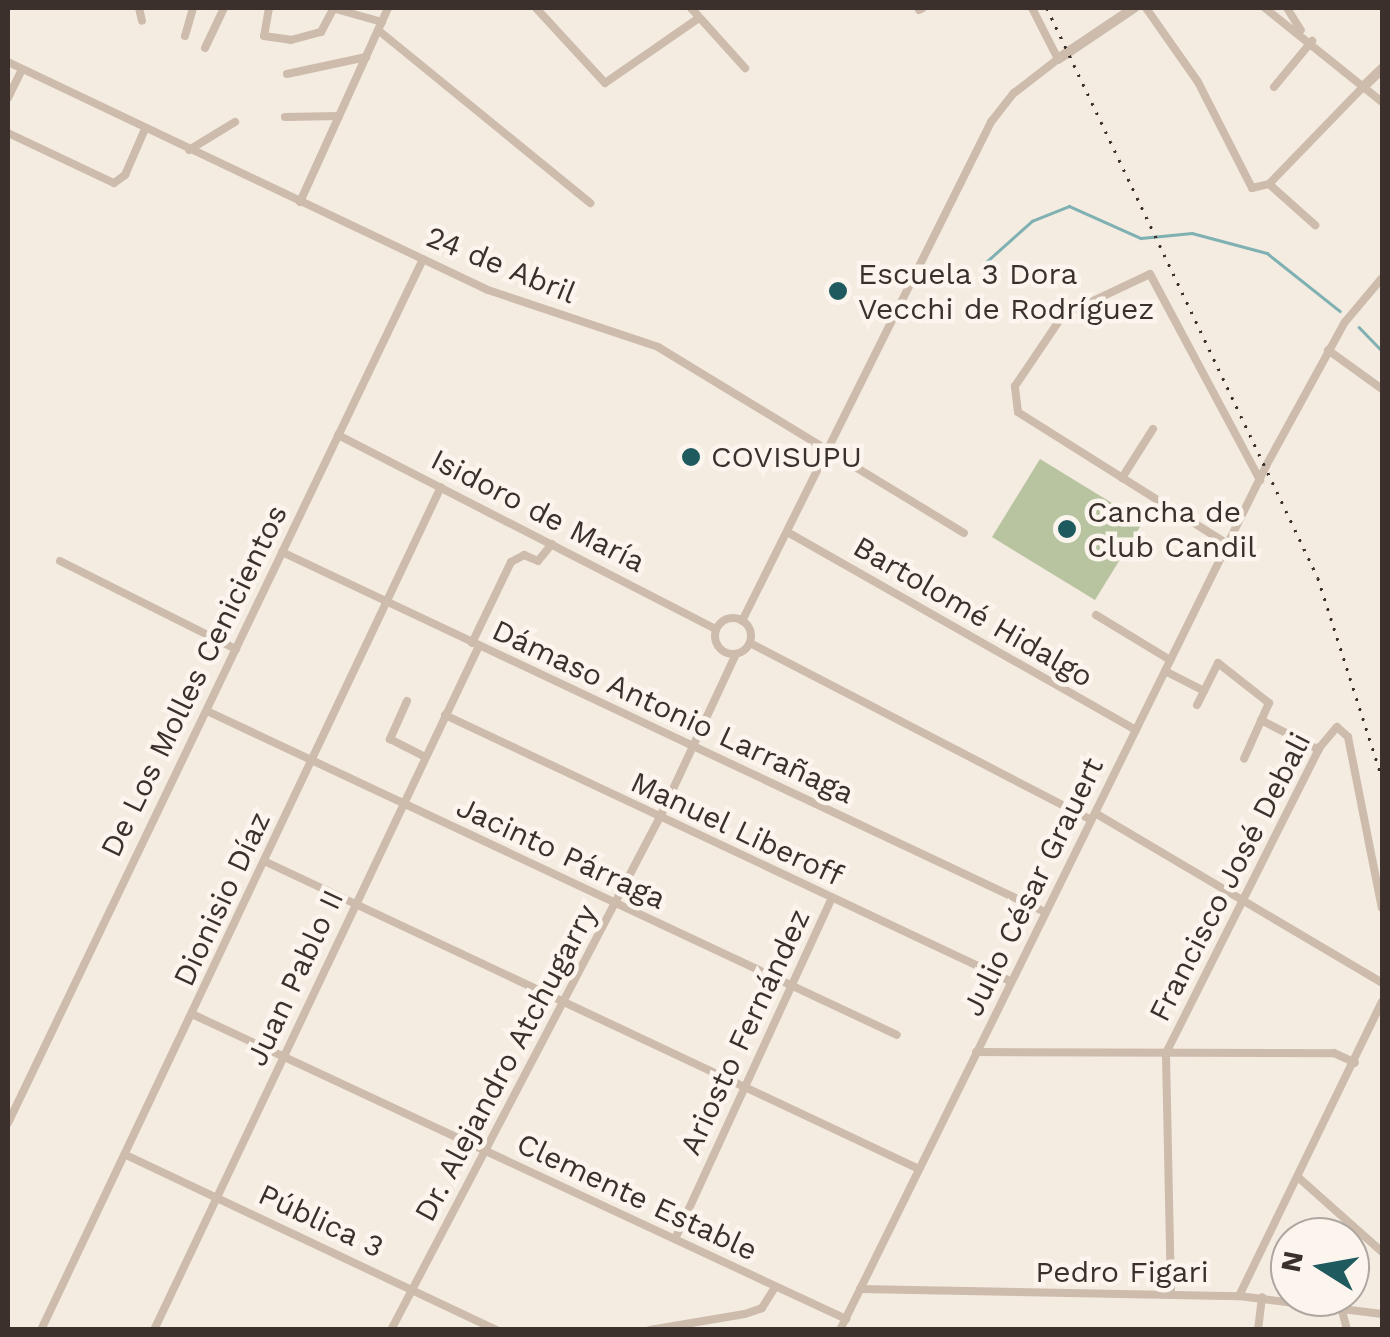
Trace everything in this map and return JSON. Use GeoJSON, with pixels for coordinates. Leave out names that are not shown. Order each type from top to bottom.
{"type":"FeatureCollection","features":[{"type":"Feature","properties":{"kind":"street"},"geometry":{"type":"LineString","coordinates":[[140,8],[142,20]]}},
{"type":"Feature","properties":{"kind":"street"},"geometry":{"type":"LineString","coordinates":[[185,36],[193,8]]}},
{"type":"Feature","properties":{"kind":"street"},"geometry":{"type":"LineString","coordinates":[[205,48],[224,8]]}},
{"type":"Feature","properties":{"kind":"street"},"geometry":{"type":"LineString","coordinates":[[269,8],[264,36],[291,40],[321,32],[333,8],[380,26],[590,203]]}},
{"type":"Feature","properties":{"kind":"street"},"geometry":{"type":"LineString","coordinates":[[300,202],[388,8]]}},
{"type":"Feature","properties":{"kind":"street"},"geometry":{"type":"LineString","coordinates":[[536,8],[605,83],[699,18]]}},
{"type":"Feature","properties":{"kind":"street"},"geometry":{"type":"LineString","coordinates":[[692,8],[745,68]]}},
{"type":"Feature","properties":{"kind":"street"},"geometry":{"type":"LineString","coordinates":[[1032,8],[1058,60]]}},
{"type":"Feature","properties":{"kind":"street"},"geometry":{"type":"LineString","coordinates":[[1134,8],[1014,93],[992,122],[742,620],[750,643],[1094,817],[1242,898],[1382,982]]}},
{"type":"Feature","properties":{"kind":"street"},"geometry":{"type":"LineString","coordinates":[[1146,8],[1198,82],[1244,179],[1261,190],[1382,69]]}},
{"type":"Feature","properties":{"kind":"street"},"geometry":{"type":"LineString","coordinates":[[1265,8],[1304,33]]}},
{"type":"Feature","properties":{"kind":"street"},"geometry":{"type":"LineString","coordinates":[[1287,8],[1312,41],[1382,102]]}},
{"type":"Feature","properties":{"kind":"street"},"geometry":{"type":"LineString","coordinates":[[1274,87],[1312,41]]}},
{"type":"Feature","properties":{"kind":"street"},"geometry":{"type":"LineString","coordinates":[[288,74],[366,56]]}},
{"type":"Feature","properties":{"kind":"street","name":"24 de Abril"},"geometry":{"type":"LineString","coordinates":[[8,62],[524,304],[658,347],[964,533]]}},
{"type":"Feature","properties":{"kind":"street"},"geometry":{"type":"LineString","coordinates":[[8,98],[22,69]]}},
{"type":"Feature","properties":{"kind":"street"},"geometry":{"type":"LineString","coordinates":[[285,117],[339,116]]}},
{"type":"Feature","properties":{"kind":"street"},"geometry":{"type":"LineString","coordinates":[[189,150],[235,122]]}},
{"type":"Feature","properties":{"kind":"street"},"geometry":{"type":"LineString","coordinates":[[8,133],[114,183],[125,175],[146,130]]}},
{"type":"Feature","properties":{"kind":"street"},"geometry":{"type":"LineString","coordinates":[[1269,184],[1315,225]]}},
{"type":"Feature","properties":{"kind":"street","name":"De Los Molles Cenicientos"},"geometry":{"type":"LineString","coordinates":[[8,1124],[422,259]]}},
{"type":"Feature","properties":{"kind":"street"},"geometry":{"type":"LineString","coordinates":[[1228,545],[1012,404],[1018,380],[1063,315],[1150,274],[1260,480]]}},
{"type":"Feature","properties":{"kind":"street","name":"Julio César Grauert"},"geometry":{"type":"LineString","coordinates":[[840,1330],[1266,466],[1328,350],[1382,278]]}},
{"type":"Feature","properties":{"kind":"street"},"geometry":{"type":"LineString","coordinates":[[1328,350],[1382,388]]}},
{"type":"Feature","properties":{"kind":"street"},"geometry":{"type":"LineString","coordinates":[[1122,478],[1153,429]]}},
{"type":"Feature","properties":{"kind":"street","name":"Isidoro de María"},"geometry":{"type":"LineString","coordinates":[[338,434],[716,629]]}},
{"type":"Feature","properties":{"kind":"street","name":"Dionisio Díaz"},"geometry":{"type":"LineString","coordinates":[[41,1330],[441,487]]}},
{"type":"Feature","properties":{"kind":"street","name":"Bartolomé Hidalgo"},"geometry":{"type":"LineString","coordinates":[[789,533],[1136,730]]}},
{"type":"Feature","properties":{"kind":"street","name":"Juan Pablo II"},"geometry":{"type":"LineString","coordinates":[[154,1330],[445,715],[511,562],[524,555],[538,561],[552,544]]}},
{"type":"Feature","properties":{"kind":"street","name":"Dámaso Antonio Larrañaga"},"geometry":{"type":"LineString","coordinates":[[282,552],[1046,912]]}},
{"type":"Feature","properties":{"kind":"street"},"geometry":{"type":"LineString","coordinates":[[60,562],[236,649]]}},
{"type":"Feature","properties":{"kind":"street"},"geometry":{"type":"LineString","coordinates":[[1096,616],[1170,660]]}},
{"type":"Feature","properties":{"kind":"street"},"geometry":{"type":"LineString","coordinates":[[742,620],[725,620],[716,629],[718,648],[736,654],[750,643]]}},
{"type":"Feature","properties":{"kind":"street","name":"Dr. Alejandro Atchugarry"},"geometry":{"type":"LineString","coordinates":[[391,1330],[660,817],[736,654]]}},
{"type":"Feature","properties":{"kind":"street"},"geometry":{"type":"LineString","coordinates":[[1197,705],[1218,664],[1236,672],[1269,702],[1244,759]]}},
{"type":"Feature","properties":{"kind":"street"},"geometry":{"type":"LineString","coordinates":[[1165,671],[1204,691]]}},
{"type":"Feature","properties":{"kind":"street"},"geometry":{"type":"LineString","coordinates":[[407,701],[390,739],[425,757]]}},
{"type":"Feature","properties":{"kind":"street","name":"Jacinto Párraga"},"geometry":{"type":"LineString","coordinates":[[206,711],[897,1035]]}},
{"type":"Feature","properties":{"kind":"street","name":"Manuel Liberoff"},"geometry":{"type":"LineString","coordinates":[[445,715],[1010,981]]}},
{"type":"Feature","properties":{"kind":"street"},"geometry":{"type":"LineString","coordinates":[[1261,720],[1319,750]]}},
{"type":"Feature","properties":{"kind":"street","name":"Francisco José Debali"},"geometry":{"type":"LineString","coordinates":[[1170,1294],[1166,1054],[1319,750],[1329,732],[1341,728],[1382,908]]}},
{"type":"Feature","properties":{"kind":"street"},"geometry":{"type":"LineString","coordinates":[[264,861],[919,1168]]}},
{"type":"Feature","properties":{"kind":"street","name":"Ariosto Fernández"},"geometry":{"type":"LineString","coordinates":[[675,1239],[832,898]]}},
{"type":"Feature","properties":{"kind":"street"},"geometry":{"type":"LineString","coordinates":[[1239,1296],[1382,1002]]}},
{"type":"Feature","properties":{"kind":"street","name":"Clemente Estable"},"geometry":{"type":"LineString","coordinates":[[192,1014],[846,1318]]}},
{"type":"Feature","properties":{"kind":"street"},"geometry":{"type":"LineString","coordinates":[[976,1052],[1334,1053],[1355,1063]]}},
{"type":"Feature","properties":{"kind":"street","name":"Pública 3"},"geometry":{"type":"LineString","coordinates":[[126,1154],[497,1330]]}},
{"type":"Feature","properties":{"kind":"street"},"geometry":{"type":"LineString","coordinates":[[1299,1178],[1382,1252]]}},
{"type":"Feature","properties":{"kind":"street"},"geometry":{"type":"LineString","coordinates":[[650,1330],[746,1314],[762,1308],[776,1287]]}},
{"type":"Feature","properties":{"kind":"street","name":"Pedro Figari"},"geometry":{"type":"LineString","coordinates":[[860,1290],[890,1295],[1170,1294],[1270,1298]]}},
{"type":"Feature","properties":{"kind":"street"},"geometry":{"type":"LineString","coordinates":[[1258,1330],[1262,1297]]}},
{"type":"Feature","properties":{"kind":"green space","name":"Cancha de Club Candil"},"geometry":{"type":"Polygon","coordinates":[[[1040,459],[1143,522],[1095,600],[992,537],[1040,459]]]}},
{"type":"Feature","properties":{"kind":"waterway"},"geometry":{"type":"LineString","coordinates":[[985,263],[1032,221],[1069,206],[1141,238],[1192,233],[1267,253],[1340,311]]}},
{"type":"Feature","properties":{"kind":"waterway"},"geometry":{"type":"LineString","coordinates":[[1359,327],[1382,351]]}},
{"type":"Feature","properties":{"kind":"railway"},"geometry":{"type":"LineString","coordinates":[[1047,8],[1318,578],[1382,777]]}},
{"type":"Feature","properties":{"kind":"place","name":"Escuela 3 Dora Vecchi de Rodríguez"},"geometry":{"type":"Point","coordinates":[838,291]}},
{"type":"Feature","properties":{"kind":"place","name":"COVISUPU"},"geometry":{"type":"Point","coordinates":[691,457]}},
{"type":"Feature","properties":{"kind":"place","name":"Cancha de Club Candil"},"geometry":{"type":"Point","coordinates":[1067,529]}}]}
